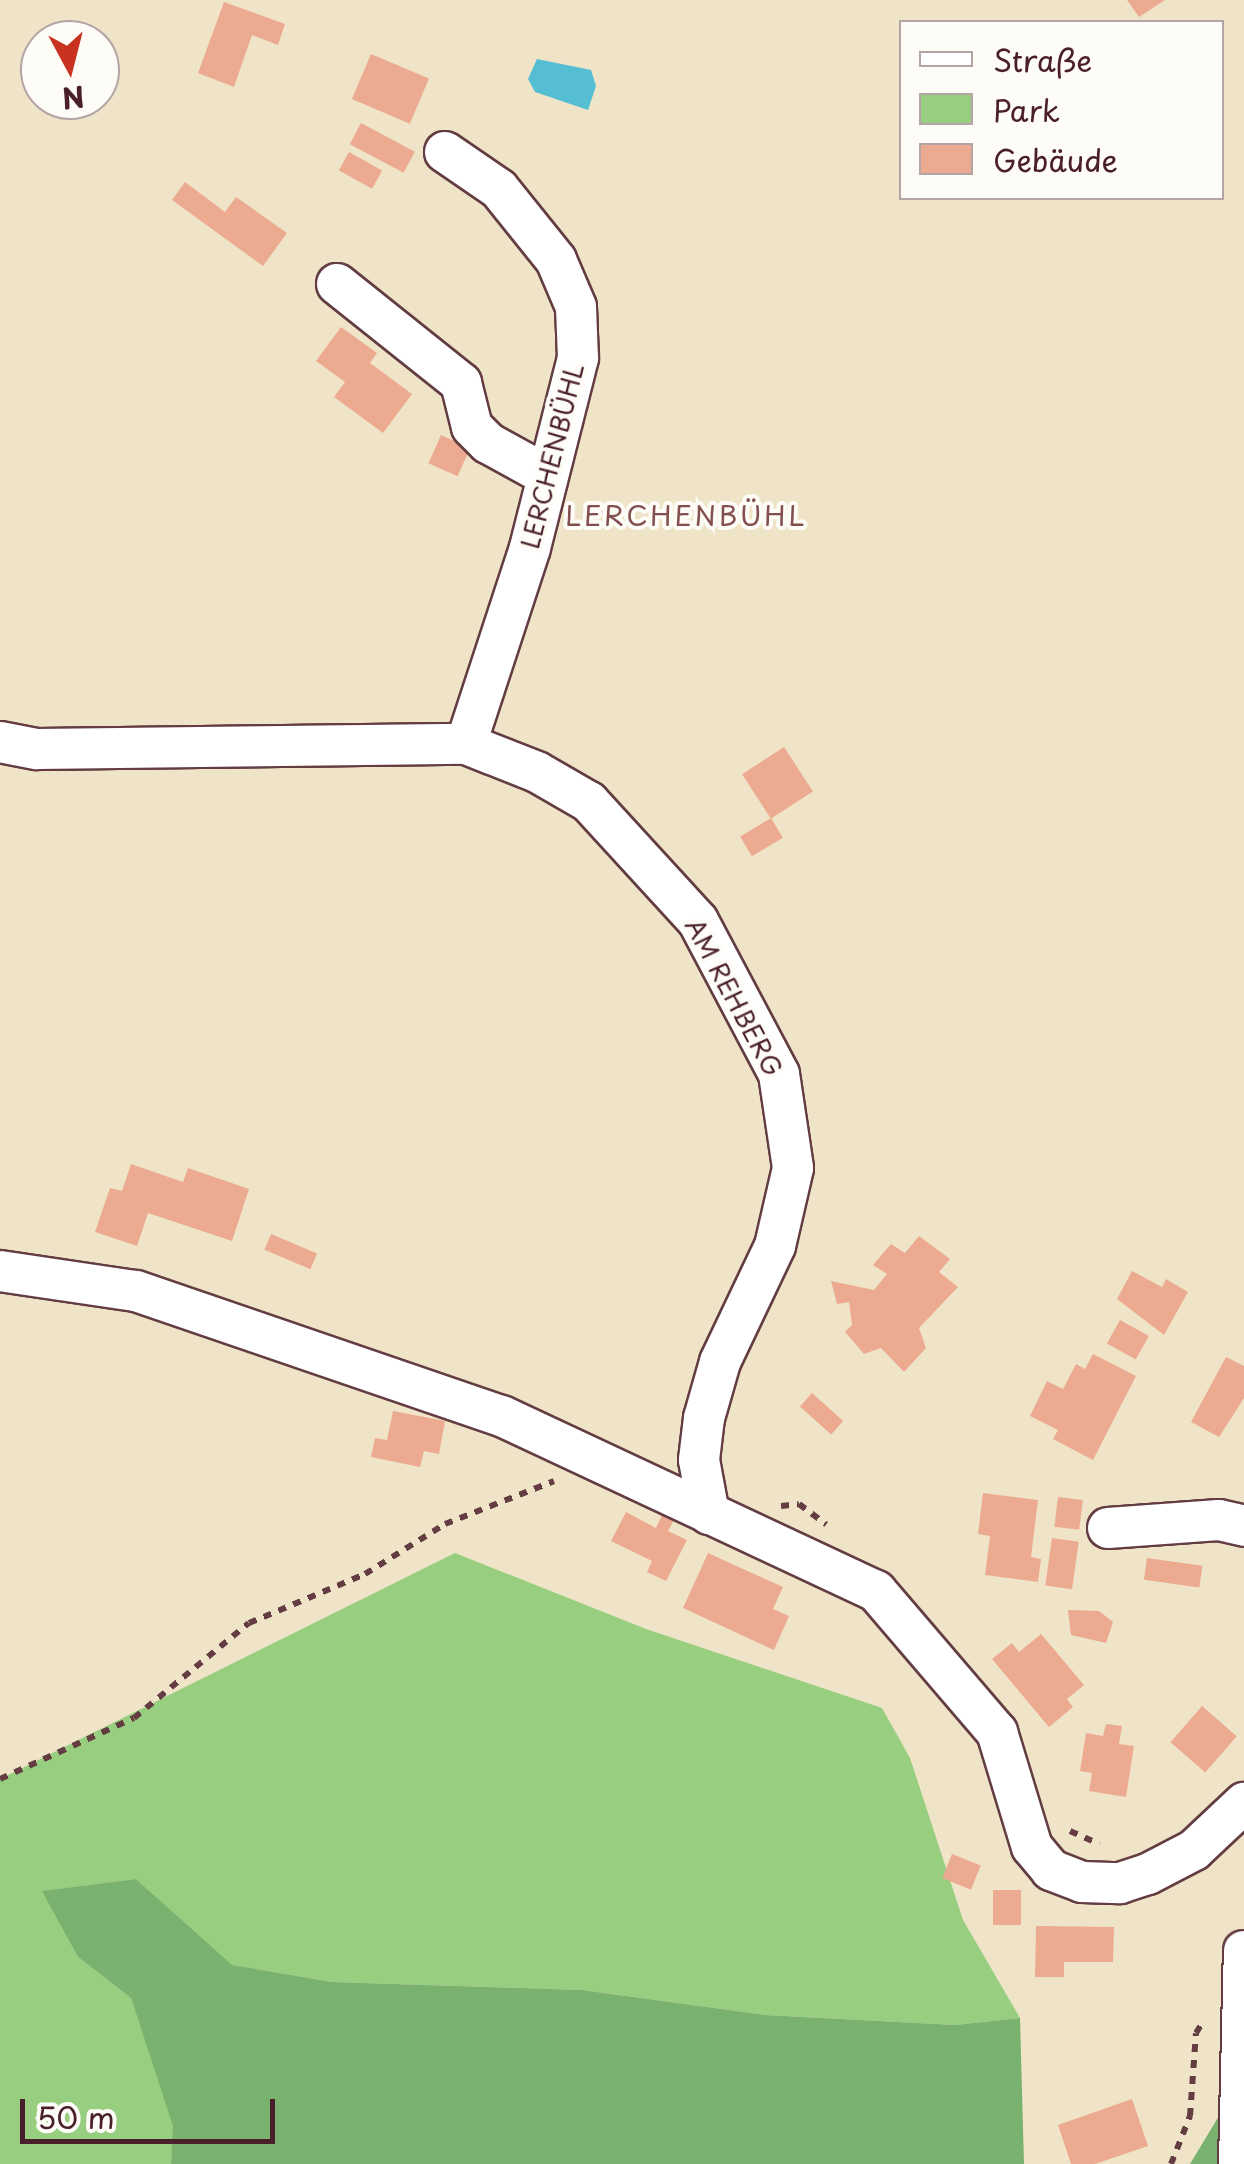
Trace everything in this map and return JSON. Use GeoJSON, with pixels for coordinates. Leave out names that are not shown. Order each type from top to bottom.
{"type":"FeatureCollection","features":[{"type":"Feature","properties":{"kind":"street","name":"LERCHENBÜHL"},"geometry":{"type":"LineString","coordinates":[[445,152],[525,215],[556,260],[576,307],[578,358],[548,476],[466,744]]}},
{"type":"Feature","properties":{"kind":"street"},"geometry":{"type":"LineString","coordinates":[[337,284],[460,382],[472,427],[488,443],[548,476]]}},
{"type":"Feature","properties":{"kind":"street","name":"AM REHBERG"},"geometry":{"type":"LineString","coordinates":[[0,742],[37,748],[466,744],[537,772],[588,802],[698,922],[779,1074],[794,1168],[775,1246],[720,1362],[704,1418],[699,1460],[709,1514]]}},
{"type":"Feature","properties":{"kind":"street"},"geometry":{"type":"LineString","coordinates":[[0,1271],[136,1291],[234,1320],[502,1416],[876,1592],[997,1732],[1032,1847],[1051,1870],[1082,1882],[1120,1883],[1148,1874],[1194,1850],[1244,1803]]}},
{"type":"Feature","properties":{"kind":"street"},"geometry":{"type":"LineString","coordinates":[[1108,1528],[1219,1520],[1244,1526]]}},
{"type":"Feature","properties":{"kind":"street"},"geometry":{"type":"LineString","coordinates":[[1239,2164],[1244,1950]]}},
{"type":"Feature","properties":{"kind":"path"},"geometry":{"type":"LineString","coordinates":[[0,1779],[134,1718],[249,1623],[364,1574],[445,1524],[600,1463]]}},
{"type":"Feature","properties":{"kind":"path"},"geometry":{"type":"LineString","coordinates":[[1171,2164],[1190,2116],[1196,2033],[1206,2017]]}},
{"type":"Feature","properties":{"kind":"green space"},"geometry":{"type":"Polygon","coordinates":[[[455,1553],[646,1629],[882,1708],[910,1758],[963,1920],[1020,2018],[955,2025],[765,2015],[582,1990],[333,1982],[231,1965],[136,1879],[44,1891],[78,1957],[131,1998],[174,2126],[171,2164],[0,2164],[0,1779],[455,1553]]]}},
{"type":"Feature","properties":{"kind":"green space"},"geometry":{"type":"Polygon","coordinates":[[[136,1879],[232,1965],[333,1982],[582,1990],[765,2015],[955,2025],[1020,2018],[1024,2164],[171,2164],[173,2126],[131,1998],[78,1957],[42,1891],[136,1879]]]}},
{"type":"Feature","properties":{"kind":"green space"},"geometry":{"type":"Polygon","coordinates":[[[1222,2111],[1230,2164],[1190,2164],[1222,2111]]]}},
{"type":"Feature","properties":{"kind":"water"},"geometry":{"type":"Polygon","coordinates":[[[537,59],[591,70],[596,86],[588,110],[535,92],[528,79],[537,59]]]}},
{"type":"Feature","properties":{"kind":"building"},"geometry":{"type":"Polygon","coordinates":[[[1127,0],[1165,0],[1139,17],[1127,0]]]}},
{"type":"Feature","properties":{"kind":"building"},"geometry":{"type":"Polygon","coordinates":[[[224,2],[285,24],[278,45],[252,35],[234,87],[198,73],[224,2]]]}},
{"type":"Feature","properties":{"kind":"building"},"geometry":{"type":"Polygon","coordinates":[[[371,54],[429,79],[410,124],[352,99],[371,54]]]}},
{"type":"Feature","properties":{"kind":"building"},"geometry":{"type":"Polygon","coordinates":[[[361,123],[415,152],[404,173],[350,144],[361,123]]]}},
{"type":"Feature","properties":{"kind":"building"},"geometry":{"type":"Polygon","coordinates":[[[349,152],[382,170],[372,189],[339,170],[349,152]]]}},
{"type":"Feature","properties":{"kind":"building"},"geometry":{"type":"Polygon","coordinates":[[[185,182],[225,212],[236,197],[287,233],[263,266],[172,200],[185,182]]]}},
{"type":"Feature","properties":{"kind":"building"},"geometry":{"type":"Polygon","coordinates":[[[341,327],[377,353],[370,363],[412,394],[383,433],[334,397],[345,382],[316,361],[341,327]]]}},
{"type":"Feature","properties":{"kind":"building"},"geometry":{"type":"Polygon","coordinates":[[[441,435],[470,448],[458,476],[428,463],[441,435]]]}},
{"type":"Feature","properties":{"kind":"building"},"geometry":{"type":"Polygon","coordinates":[[[784,747],[813,791],[771,819],[742,774],[784,747]]]}},
{"type":"Feature","properties":{"kind":"building"},"geometry":{"type":"Polygon","coordinates":[[[771,818],[783,838],[752,856],[740,837],[771,818]]]}},
{"type":"Feature","properties":{"kind":"building"},"geometry":{"type":"Polygon","coordinates":[[[131,1164],[183,1182],[188,1168],[249,1189],[232,1241],[148,1213],[137,1246],[95,1232],[110,1188],[122,1191],[131,1164]]]}},
{"type":"Feature","properties":{"kind":"building"},"geometry":{"type":"Polygon","coordinates":[[[271,1234],[317,1254],[310,1269],[264,1250],[271,1234]]]}},
{"type":"Feature","properties":{"kind":"building"},"geometry":{"type":"Polygon","coordinates":[[[919,1236],[950,1259],[939,1272],[958,1287],[919,1328],[926,1348],[904,1372],[881,1348],[864,1354],[845,1332],[852,1325],[849,1302],[837,1304],[831,1281],[874,1290],[887,1274],[873,1265],[891,1244],[905,1253],[919,1236]]]}},
{"type":"Feature","properties":{"kind":"building"},"geometry":{"type":"Polygon","coordinates":[[[1132,1271],[1162,1287],[1166,1279],[1188,1292],[1164,1335],[1117,1299],[1132,1271]]]}},
{"type":"Feature","properties":{"kind":"building"},"geometry":{"type":"Polygon","coordinates":[[[1120,1320],[1149,1336],[1136,1360],[1107,1344],[1120,1320]]]}},
{"type":"Feature","properties":{"kind":"building"},"geometry":{"type":"Polygon","coordinates":[[[1093,1354],[1136,1376],[1093,1460],[1053,1439],[1058,1430],[1030,1416],[1047,1381],[1063,1389],[1076,1364],[1085,1369],[1093,1354]]]}},
{"type":"Feature","properties":{"kind":"building"},"geometry":{"type":"Polygon","coordinates":[[[1226,1357],[1244,1366],[1244,1398],[1219,1437],[1191,1422],[1226,1357]]]}},
{"type":"Feature","properties":{"kind":"building"},"geometry":{"type":"Polygon","coordinates":[[[812,1393],[843,1421],[831,1434],[800,1406],[812,1393]]]}},
{"type":"Feature","properties":{"kind":"building"},"geometry":{"type":"Polygon","coordinates":[[[393,1411],[445,1421],[439,1454],[424,1451],[420,1467],[371,1457],[375,1438],[387,1440],[393,1411]]]}},
{"type":"Feature","properties":{"kind":"building"},"geometry":{"type":"Polygon","coordinates":[[[983,1493],[1038,1500],[1031,1557],[1041,1559],[1038,1582],[985,1575],[990,1536],[978,1534],[983,1493]]]}},
{"type":"Feature","properties":{"kind":"building"},"geometry":{"type":"Polygon","coordinates":[[[1058,1497],[1083,1500],[1079,1530],[1054,1527],[1058,1497]]]}},
{"type":"Feature","properties":{"kind":"building"},"geometry":{"type":"Polygon","coordinates":[[[626,1512],[656,1528],[662,1515],[674,1520],[668,1531],[687,1540],[666,1581],[647,1572],[652,1561],[611,1541],[626,1512]]]}},
{"type":"Feature","properties":{"kind":"building"},"geometry":{"type":"Polygon","coordinates":[[[1052,1538],[1079,1542],[1072,1589],[1045,1586],[1052,1538]]]}},
{"type":"Feature","properties":{"kind":"building"},"geometry":{"type":"Polygon","coordinates":[[[708,1553],[783,1587],[773,1609],[789,1616],[774,1650],[683,1608],[708,1553]]]}},
{"type":"Feature","properties":{"kind":"building"},"geometry":{"type":"Polygon","coordinates":[[[1147,1558],[1202,1566],[1199,1588],[1144,1580],[1147,1558]]]}},
{"type":"Feature","properties":{"kind":"building"},"geometry":{"type":"Polygon","coordinates":[[[1068,1610],[1099,1611],[1113,1622],[1106,1643],[1071,1635],[1068,1610]]]}},
{"type":"Feature","properties":{"kind":"building"},"geometry":{"type":"Polygon","coordinates":[[[1041,1634],[1084,1685],[1067,1699],[1073,1707],[1049,1727],[992,1659],[1012,1643],[1019,1652],[1041,1634]]]}},
{"type":"Feature","properties":{"kind":"building"},"geometry":{"type":"Polygon","coordinates":[[[1202,1706],[1237,1736],[1205,1772],[1171,1742],[1202,1706]]]}},
{"type":"Feature","properties":{"kind":"building"},"geometry":{"type":"Polygon","coordinates":[[[1106,1724],[1122,1726],[1119,1744],[1134,1746],[1126,1797],[1089,1791],[1092,1773],[1080,1771],[1086,1733],[1103,1736],[1106,1724]]]}},
{"type":"Feature","properties":{"kind":"building"},"geometry":{"type":"Polygon","coordinates":[[[952,1854],[981,1866],[971,1890],[942,1878],[952,1854]]]}},
{"type":"Feature","properties":{"kind":"building"},"geometry":{"type":"Polygon","coordinates":[[[993,1890],[1021,1890],[1021,1925],[993,1925],[993,1890]]]}},
{"type":"Feature","properties":{"kind":"building"},"geometry":{"type":"Polygon","coordinates":[[[1036,1926],[1114,1927],[1113,1962],[1064,1962],[1064,1977],[1035,1977],[1036,1926]]]}},
{"type":"Feature","properties":{"kind":"building"},"geometry":{"type":"Polygon","coordinates":[[[1132,2099],[1148,2146],[1095,2164],[1071,2164],[1058,2125],[1132,2099]]]}},
{"type":"Feature","properties":{"kind":"district","name":"LERCHENBÜHL"},"geometry":{"type":"Point","coordinates":[686,515]}}]}
